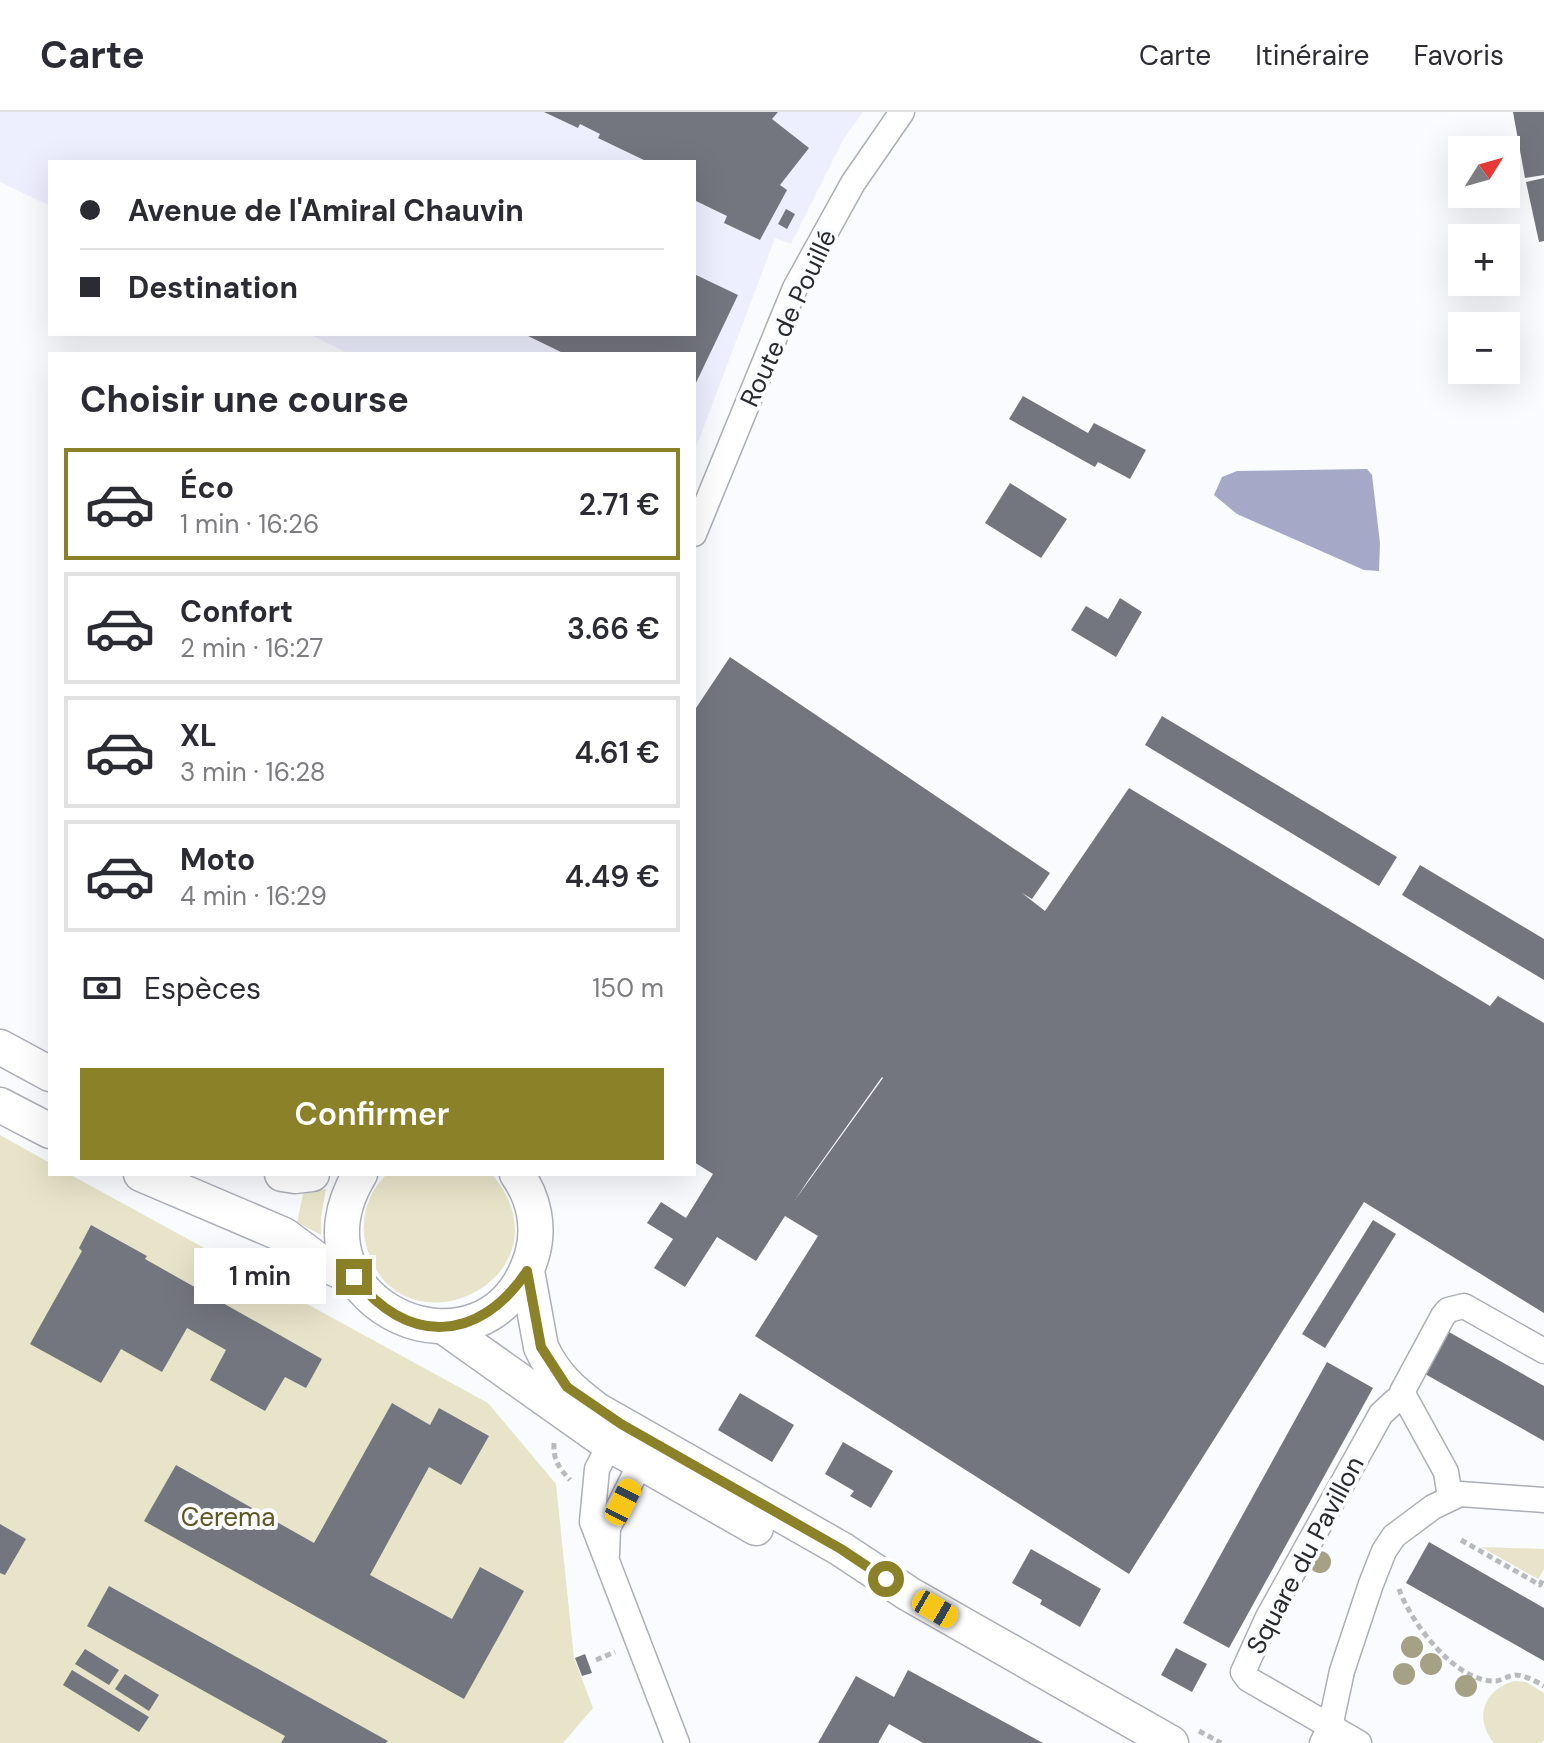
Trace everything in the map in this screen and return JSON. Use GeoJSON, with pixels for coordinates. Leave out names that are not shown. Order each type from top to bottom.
{"type":"FeatureCollection","features":[{"type":"Feature","properties":{"kind":"main road"},"geometry":{"type":"LineString","coordinates":[[0,1047],[48,1073]]}},
{"type":"Feature","properties":{"kind":"main road"},"geometry":{"type":"LineString","coordinates":[[0,1105],[48,1130]]}},
{"type":"Feature","properties":{"kind":"main road"},"geometry":{"type":"LineString","coordinates":[[146,1176],[284,1235],[323,1264],[354,1277]]}},
{"type":"Feature","properties":{"kind":"main road"},"geometry":{"type":"LineString","coordinates":[[359,1176],[349,1191],[342,1220],[344,1249],[354,1277],[370,1298],[391,1315],[417,1325],[444,1327],[470,1322],[493,1311],[513,1293],[527,1271],[535,1244],[535,1215],[526,1187],[518,1176]]}},
{"type":"Feature","properties":{"kind":"main road"},"geometry":{"type":"LineString","coordinates":[[527,1271],[545,1357],[567,1387],[615,1434]]}},
{"type":"Feature","properties":{"kind":"main road"},"geometry":{"type":"LineString","coordinates":[[444,1327],[646,1453],[841,1549],[909,1594],[1171,1743]]}},
{"type":"Feature","properties":{"kind":"street","name":"Route de Pouillé"},"geometry":{"type":"LineString","coordinates":[[696,529],[795,288],[853,183],[902,112]]}},
{"type":"Feature","properties":{"kind":"street","name":"Square du Pavillon"},"geometry":{"type":"LineString","coordinates":[[1359,1743],[1326,1735],[1248,1679],[1243,1672],[1275,1604],[1381,1414],[1404,1397],[1402,1387],[1448,1310],[1456,1306],[1472,1309],[1544,1351]]}},
{"type":"Feature","properties":{"kind":"street"},"geometry":{"type":"LineString","coordinates":[[1404,1397],[1446,1472],[1450,1497]]}},
{"type":"Feature","properties":{"kind":"street"},"geometry":{"type":"LineString","coordinates":[[615,1434],[597,1469],[592,1522],[677,1743]]}},
{"type":"Feature","properties":{"kind":"street"},"geometry":{"type":"LineString","coordinates":[[607,1564],[608,1528],[646,1453]]}},
{"type":"Feature","properties":{"kind":"street"},"geometry":{"type":"LineString","coordinates":[[1326,1735],[1342,1671],[1384,1551],[1401,1530],[1450,1497],[1469,1493],[1544,1500]]}},
{"type":"Feature","properties":{"kind":"path"},"geometry":{"type":"LineString","coordinates":[[1461,1540],[1542,1586],[1544,1577]]}},
{"type":"Feature","properties":{"kind":"path"},"geometry":{"type":"LineString","coordinates":[[1396,1579],[1409,1613],[1454,1665],[1496,1681],[1516,1675],[1543,1684]]}},
{"type":"Feature","properties":{"kind":"path"},"geometry":{"type":"LineString","coordinates":[[596,1660],[620,1650]]}},
{"type":"Feature","properties":{"kind":"shaded area"},"geometry":{"type":"Polygon","coordinates":[[[0,112],[863,112],[843,140],[791,244],[775,238],[696,448],[696,352],[346,352],[313,336],[696,336],[696,160],[48,160],[48,205],[0,182],[0,112]]]}},
{"type":"Feature","properties":{"kind":"green space","name":"Cerema"},"geometry":{"type":"Polygon","coordinates":[[[0,1135],[48,1162],[48,1176],[73,1176],[488,1403],[556,1484],[574,1658],[593,1708],[563,1743],[0,1743],[0,1135]]]}},
{"type":"Feature","properties":{"kind":"green space"},"geometry":{"type":"Polygon","coordinates":[[[385,1176],[493,1176],[513,1212],[513,1247],[497,1274],[472,1294],[440,1302],[409,1298],[382,1278],[364,1232],[365,1213],[385,1176]]]}},
{"type":"Feature","properties":{"kind":"green space"},"geometry":{"type":"Polygon","coordinates":[[[326,1189],[321,1235],[297,1222],[304,1190],[326,1189]]]}},
{"type":"Feature","properties":{"kind":"green space"},"geometry":{"type":"Polygon","coordinates":[[[1481,1547],[1544,1549],[1544,1569],[1538,1579],[1481,1547]]]}},
{"type":"Feature","properties":{"kind":"green space"},"geometry":{"type":"Polygon","coordinates":[[[1515,1681],[1526,1682],[1544,1693],[1544,1740],[1541,1743],[1494,1743],[1484,1724],[1483,1715],[1489,1698],[1504,1685],[1515,1681]]]}},
{"type":"Feature","properties":{"kind":"water"},"geometry":{"type":"Polygon","coordinates":[[[1367,469],[1372,475],[1380,543],[1379,571],[1364,570],[1237,514],[1214,495],[1222,477],[1237,471],[1367,469]]]}},
{"type":"Feature","properties":{"kind":"building"},"geometry":{"type":"Polygon","coordinates":[[[544,112],[778,112],[772,119],[809,148],[780,185],[787,190],[760,240],[724,223],[727,216],[696,201],[696,160],[644,160],[598,138],[600,134],[580,124],[578,128],[544,112]]]}},
{"type":"Feature","properties":{"kind":"building"},"geometry":{"type":"Polygon","coordinates":[[[1513,112],[1544,112],[1544,175],[1525,178],[1520,136],[1517,136],[1513,112]]]}},
{"type":"Feature","properties":{"kind":"building"},"geometry":{"type":"Polygon","coordinates":[[[1544,178],[1544,241],[1539,242],[1526,182],[1544,178]]]}},
{"type":"Feature","properties":{"kind":"building"},"geometry":{"type":"Polygon","coordinates":[[[786,209],[795,214],[787,229],[778,224],[786,209]]]}},
{"type":"Feature","properties":{"kind":"building"},"geometry":{"type":"Polygon","coordinates":[[[696,275],[738,295],[696,383],[696,352],[561,352],[528,336],[696,336],[696,275]]]}},
{"type":"Feature","properties":{"kind":"building"},"geometry":{"type":"Polygon","coordinates":[[[1023,396],[1088,433],[1094,423],[1146,450],[1130,479],[1098,462],[1095,467],[1009,419],[1023,396]]]}},
{"type":"Feature","properties":{"kind":"building"},"geometry":{"type":"Polygon","coordinates":[[[1010,483],[1067,519],[1041,558],[985,523],[1010,483]]]}},
{"type":"Feature","properties":{"kind":"building"},"geometry":{"type":"Polygon","coordinates":[[[1120,598],[1142,612],[1116,657],[1071,630],[1086,606],[1108,619],[1120,598]]]}},
{"type":"Feature","properties":{"kind":"building"},"geometry":{"type":"Polygon","coordinates":[[[730,657],[1050,873],[1032,899],[1022,893],[1045,911],[1129,788],[1490,1006],[1498,996],[1544,1023],[1544,1313],[1364,1202],[1129,1574],[755,1336],[818,1236],[785,1216],[756,1261],[717,1237],[685,1287],[654,1268],[673,1239],[647,1223],[661,1202],[686,1218],[713,1174],[696,1163],[696,708],[730,657]],[[882,1077],[809,1179],[795,1200],[883,1078],[882,1077]]]}},
{"type":"Feature","properties":{"kind":"building"},"geometry":{"type":"Polygon","coordinates":[[[1162,716],[1397,857],[1379,886],[1145,745],[1162,716]]]}},
{"type":"Feature","properties":{"kind":"building"},"geometry":{"type":"Polygon","coordinates":[[[1420,865],[1544,939],[1544,980],[1402,895],[1420,865]]]}},
{"type":"Feature","properties":{"kind":"building"},"geometry":{"type":"Polygon","coordinates":[[[1373,1220],[1396,1234],[1325,1348],[1302,1334],[1373,1220]]]}},
{"type":"Feature","properties":{"kind":"building"},"geometry":{"type":"Polygon","coordinates":[[[91,1225],[322,1359],[306,1388],[285,1377],[265,1411],[210,1380],[226,1350],[187,1328],[162,1372],[121,1349],[101,1383],[30,1344],[82,1251],[79,1248],[91,1225]]]}},
{"type":"Feature","properties":{"kind":"building"},"geometry":{"type":"Polygon","coordinates":[[[1449,1332],[1544,1386],[1544,1441],[1425,1374],[1449,1332]]]}},
{"type":"Feature","properties":{"kind":"building"},"geometry":{"type":"Polygon","coordinates":[[[1327,1362],[1373,1388],[1229,1648],[1183,1623],[1327,1362]]]}},
{"type":"Feature","properties":{"kind":"building"},"geometry":{"type":"Polygon","coordinates":[[[740,1393],[794,1425],[772,1462],[718,1430],[740,1393]]]}},
{"type":"Feature","properties":{"kind":"building"},"geometry":{"type":"Polygon","coordinates":[[[392,1403],[430,1425],[439,1408],[489,1436],[461,1485],[429,1467],[370,1575],[452,1619],[480,1567],[524,1591],[464,1699],[144,1521],[176,1465],[314,1543],[392,1403]]]}},
{"type":"Feature","properties":{"kind":"building"},"geometry":{"type":"Polygon","coordinates":[[[843,1442],[893,1471],[871,1508],[850,1496],[854,1491],[825,1474],[843,1442]]]}},
{"type":"Feature","properties":{"kind":"building"},"geometry":{"type":"Polygon","coordinates":[[[0,1524],[26,1539],[5,1575],[0,1573],[0,1524]]]}},
{"type":"Feature","properties":{"kind":"building"},"geometry":{"type":"Polygon","coordinates":[[[1429,1542],[1544,1608],[1544,1661],[1406,1583],[1429,1542]]]}},
{"type":"Feature","properties":{"kind":"building"},"geometry":{"type":"Polygon","coordinates":[[[1031,1549],[1101,1589],[1080,1627],[1040,1604],[1042,1600],[1012,1583],[1031,1549]]]}},
{"type":"Feature","properties":{"kind":"building"},"geometry":{"type":"Polygon","coordinates":[[[109,1586],[388,1741],[281,1743],[285,1736],[87,1626],[109,1586]]]}},
{"type":"Feature","properties":{"kind":"building"},"geometry":{"type":"Polygon","coordinates":[[[1176,1648],[1207,1664],[1192,1692],[1161,1675],[1176,1648]]]}},
{"type":"Feature","properties":{"kind":"building"},"geometry":{"type":"Polygon","coordinates":[[[85,1649],[119,1670],[109,1685],[75,1664],[85,1649]]]}},
{"type":"Feature","properties":{"kind":"building"},"geometry":{"type":"Polygon","coordinates":[[[585,1654],[592,1673],[582,1676],[575,1658],[585,1654]]]}},
{"type":"Feature","properties":{"kind":"building"},"geometry":{"type":"Polygon","coordinates":[[[72,1670],[149,1717],[139,1732],[63,1685],[72,1670]]]}},
{"type":"Feature","properties":{"kind":"building"},"geometry":{"type":"Polygon","coordinates":[[[908,1670],[1043,1743],[923,1743],[889,1724],[878,1743],[818,1743],[856,1676],[894,1697],[908,1670]]]}},
{"type":"Feature","properties":{"kind":"building"},"geometry":{"type":"Polygon","coordinates":[[[125,1674],[159,1695],[149,1711],[115,1689],[125,1674]]]}},
{"type":"Feature","properties":{"kind":"route"},"geometry":{"type":"LineString","coordinates":[[354,1277],[370,1298],[391,1315],[417,1325],[444,1327],[470,1322],[493,1311],[513,1293],[527,1271],[541,1347],[555,1373],[567,1387],[597,1410],[841,1549],[886,1579]]}}]}
